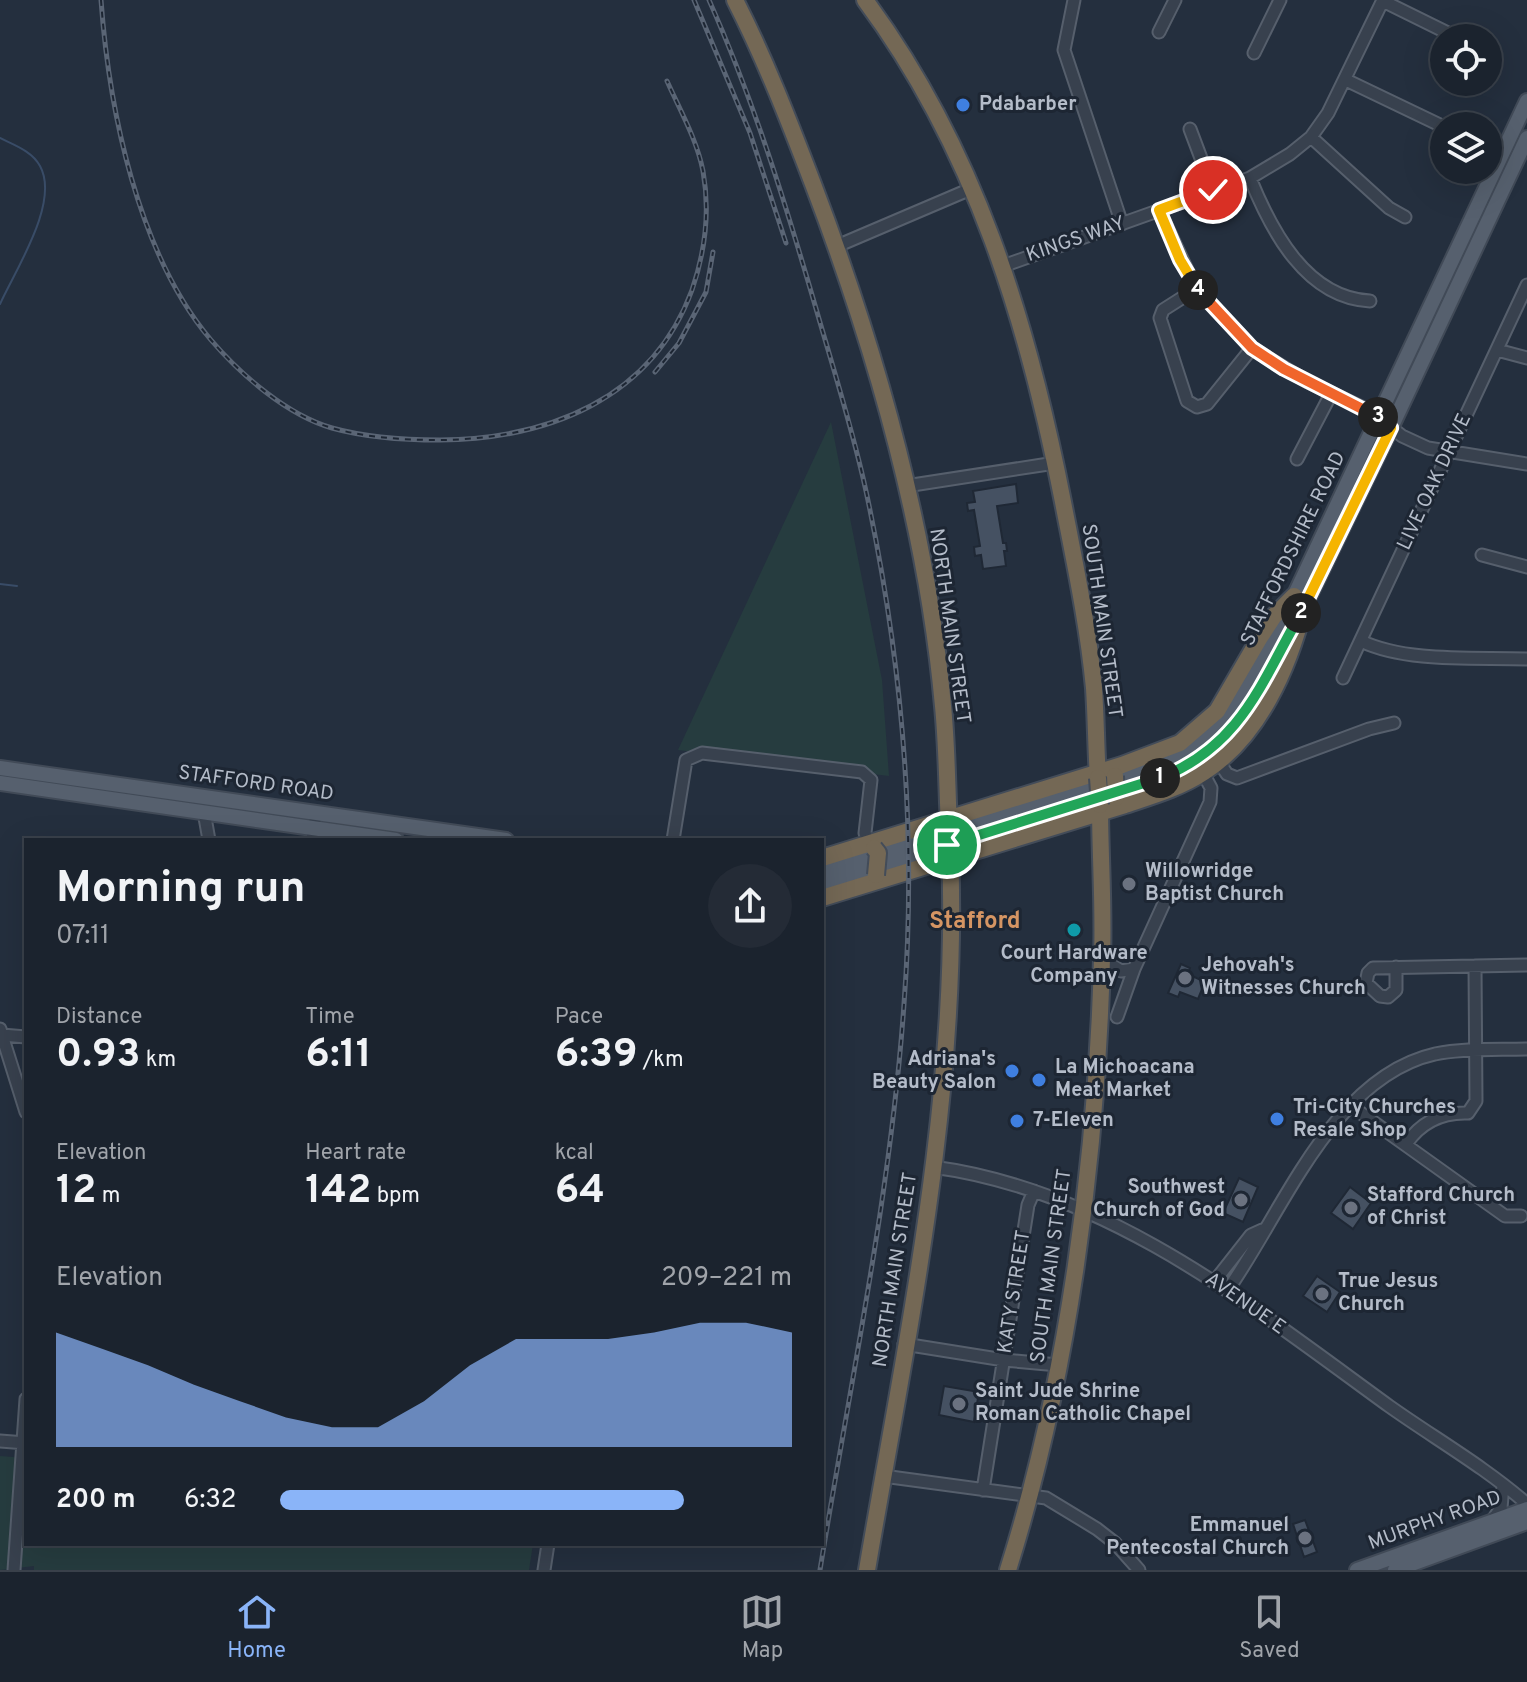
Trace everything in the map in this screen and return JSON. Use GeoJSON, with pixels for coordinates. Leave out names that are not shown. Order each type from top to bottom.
{"type":"FeatureCollection","features":[{"type":"Feature","properties":{"kind":"highway","name":"NORTH MAIN STREET"},"geometry":{"type":"LineString","coordinates":[[735,0],[758,45],[837,246],[862,322],[906,486],[941,685],[950,856],[948,1023],[933,1167],[867,1570]]}},
{"type":"Feature","properties":{"kind":"highway","name":"SOUTH MAIN STREET"},"geometry":{"type":"LineString","coordinates":[[865,0],[929,99],[973,188],[1003,266],[1029,353],[1055,463],[1108,773],[1100,809],[1102,959],[1094,1106],[1081,1211],[1058,1365],[1031,1496],[1008,1570]]}},
{"type":"Feature","properties":{"kind":"highway"},"geometry":{"type":"LineString","coordinates":[[824,897],[1120,802],[1172,789],[1203,773],[1219,762],[1263,710],[1297,636],[1299,602]]}},
{"type":"Feature","properties":{"kind":"highway"},"geometry":{"type":"LineString","coordinates":[[824,857],[1108,773],[1162,752],[1205,723],[1229,695],[1274,616],[1299,602]]}},
{"type":"Feature","properties":{"kind":"highway"},"geometry":{"type":"LineString","coordinates":[[1108,773],[1120,802]]}},
{"type":"Feature","properties":{"kind":"highway"},"geometry":{"type":"LineString","coordinates":[[871,845],[878,853],[874,879]]}},
{"type":"Feature","properties":{"kind":"main road","name":"STAFFORDSHIRE ROAD"},"geometry":{"type":"LineString","coordinates":[[1299,602],[1379,418],[1527,101]]}},
{"type":"Feature","properties":{"kind":"main road","name":"STAFFORDSHIRE ROAD"},"geometry":{"type":"LineString","coordinates":[[1025,815],[1164,765],[1208,739],[1241,700],[1299,602],[1391,428],[1527,138]]}},
{"type":"Feature","properties":{"kind":"main road","name":"STAFFORD ROAD"},"geometry":{"type":"LineString","coordinates":[[0,768],[314,827],[476,838]]}},
{"type":"Feature","properties":{"kind":"main road","name":"STAFFORD ROAD"},"geometry":{"type":"LineString","coordinates":[[0,783],[383,838]]}},
{"type":"Feature","properties":{"kind":"main road"},"geometry":{"type":"LineString","coordinates":[[824,871],[1025,815]]}},
{"type":"Feature","properties":{"kind":"main road"},"geometry":{"type":"LineString","coordinates":[[824,882],[1025,815]]}},
{"type":"Feature","properties":{"kind":"main road","name":"MURPHY ROAD"},"geometry":{"type":"LineString","coordinates":[[1357,1570],[1527,1506]]}},
{"type":"Feature","properties":{"kind":"main road","name":"MURPHY ROAD"},"geometry":{"type":"LineString","coordinates":[[1395,1570],[1527,1522]]}},
{"type":"Feature","properties":{"kind":"main road"},"geometry":{"type":"LineString","coordinates":[[1378,1570],[1408,1559],[1414,1549]]}},
{"type":"Feature","properties":{"kind":"street"},"geometry":{"type":"LineString","coordinates":[[1074,0],[1064,50],[1122,224]]}},
{"type":"Feature","properties":{"kind":"street"},"geometry":{"type":"LineString","coordinates":[[1159,32],[1175,0]]}},
{"type":"Feature","properties":{"kind":"street"},"geometry":{"type":"LineString","coordinates":[[1254,53],[1280,0]]}},
{"type":"Feature","properties":{"kind":"street"},"geometry":{"type":"LineString","coordinates":[[1383,1],[1430,24]]}},
{"type":"Feature","properties":{"kind":"street","name":"KINGS WAY"},"geometry":{"type":"LineString","coordinates":[[1003,266],[1250,178],[1271,167],[1311,137],[1346,80],[1383,1]]}},
{"type":"Feature","properties":{"kind":"street"},"geometry":{"type":"LineString","coordinates":[[1346,80],[1430,120]]}},
{"type":"Feature","properties":{"kind":"street"},"geometry":{"type":"LineString","coordinates":[[1190,129],[1213,190]]}},
{"type":"Feature","properties":{"kind":"street"},"geometry":{"type":"LineString","coordinates":[[1311,137],[1389,208],[1405,217]]}},
{"type":"Feature","properties":{"kind":"street"},"geometry":{"type":"LineString","coordinates":[[1250,178],[1274,232],[1298,263],[1315,278],[1346,296],[1370,301]]}},
{"type":"Feature","properties":{"kind":"street"},"geometry":{"type":"LineString","coordinates":[[837,246],[973,188]]}},
{"type":"Feature","properties":{"kind":"street"},"geometry":{"type":"LineString","coordinates":[[1159,210],[1196,289],[1252,348],[1428,448],[1527,464]]}},
{"type":"Feature","properties":{"kind":"street","name":"LIVE OAK DRIVE"},"geometry":{"type":"LineString","coordinates":[[1343,678],[1527,285]]}},
{"type":"Feature","properties":{"kind":"street"},"geometry":{"type":"LineString","coordinates":[[1196,289],[1163,310],[1160,318],[1187,401],[1197,407],[1207,404],[1252,348]]}},
{"type":"Feature","properties":{"kind":"street"},"geometry":{"type":"LineString","coordinates":[[1497,350],[1527,358]]}},
{"type":"Feature","properties":{"kind":"street"},"geometry":{"type":"LineString","coordinates":[[1297,459],[1331,394]]}},
{"type":"Feature","properties":{"kind":"street"},"geometry":{"type":"LineString","coordinates":[[906,486],[1055,463]]}},
{"type":"Feature","properties":{"kind":"street"},"geometry":{"type":"LineString","coordinates":[[1482,555],[1527,567]]}},
{"type":"Feature","properties":{"kind":"street"},"geometry":{"type":"LineString","coordinates":[[1361,641],[1379,650],[1401,654],[1527,659]]}},
{"type":"Feature","properties":{"kind":"street"},"geometry":{"type":"LineString","coordinates":[[1219,762],[1227,774],[1237,778],[1369,729],[1394,723]]}},
{"type":"Feature","properties":{"kind":"street"},"geometry":{"type":"LineString","coordinates":[[673,838],[683,768],[691,755],[702,753],[862,772],[871,780],[865,833],[871,845]]}},
{"type":"Feature","properties":{"kind":"street"},"geometry":{"type":"LineString","coordinates":[[1117,1017],[1134,969],[1210,802],[1211,788],[1203,773]]}},
{"type":"Feature","properties":{"kind":"street"},"geometry":{"type":"LineString","coordinates":[[204,812],[209,838]]}},
{"type":"Feature","properties":{"kind":"street"},"geometry":{"type":"LineString","coordinates":[[1102,959],[1121,971],[1134,969]]}},
{"type":"Feature","properties":{"kind":"street"},"geometry":{"type":"LineString","coordinates":[[1396,967],[1527,965]]}},
{"type":"Feature","properties":{"kind":"street"},"geometry":{"type":"LineString","coordinates":[[1406,1144],[1417,1128],[1435,1118],[1452,1112],[1468,1113],[1473,1109],[1475,966]]}},
{"type":"Feature","properties":{"kind":"street"},"geometry":{"type":"LineString","coordinates":[[24,1037],[1,1032],[24,1106]]}},
{"type":"Feature","properties":{"kind":"street"},"geometry":{"type":"LineString","coordinates":[[1227,1291],[1254,1253],[1262,1230],[1351,1106],[1371,1086],[1403,1067],[1433,1055],[1527,1049]]}},
{"type":"Feature","properties":{"kind":"street"},"geometry":{"type":"LineString","coordinates":[[1351,1106],[1505,1216],[1521,1216]]}},
{"type":"Feature","properties":{"kind":"street","name":"AVENUE E"},"geometry":{"type":"LineString","coordinates":[[933,1167],[1003,1179],[1158,1246],[1503,1485],[1527,1506]]}},
{"type":"Feature","properties":{"kind":"street","name":"KATY STREET"},"geometry":{"type":"LineString","coordinates":[[983,1490],[1028,1205],[1034,1191]]}},
{"type":"Feature","properties":{"kind":"street"},"geometry":{"type":"LineString","coordinates":[[1214,1282],[1251,1235],[1262,1230]]}},
{"type":"Feature","properties":{"kind":"street"},"geometry":{"type":"LineString","coordinates":[[904,1344],[1058,1365]]}},
{"type":"Feature","properties":{"kind":"street"},"geometry":{"type":"LineString","coordinates":[[0,1441],[24,1443],[14,1570]]}},
{"type":"Feature","properties":{"kind":"street"},"geometry":{"type":"LineString","coordinates":[[883,1476],[1051,1500],[1115,1543],[1139,1570]]}},
{"type":"Feature","properties":{"kind":"street"},"geometry":{"type":"LineString","coordinates":[[1492,1521],[1501,1508],[1503,1485]]}},
{"type":"Feature","properties":{"kind":"street"},"geometry":{"type":"LineString","coordinates":[[544,1570],[548,1546]]}},
{"type":"Feature","properties":{"kind":"green space"},"geometry":{"type":"Polygon","coordinates":[[[831,422],[882,680],[889,776],[678,750],[831,422]]]}},
{"type":"Feature","properties":{"kind":"green space"},"geometry":{"type":"Polygon","coordinates":[[[0,1456],[24,1458],[24,1546],[533,1546],[529,1570],[34,1570],[34,1566],[0,1570],[0,1456]]]}},
{"type":"Feature","properties":{"kind":"building"},"geometry":{"type":"Polygon","coordinates":[[[1016,484],[1018,503],[997,506],[1003,543],[1006,543],[1006,566],[983,569],[981,555],[975,556],[974,547],[980,546],[974,510],[968,511],[967,503],[975,502],[973,491],[1016,484]]]}},
{"type":"Feature","properties":{"kind":"building","name":"Jehovah's Witnesses Church"},"geometry":{"type":"Polygon","coordinates":[[[1181,964],[1190,968],[1188,974],[1205,982],[1198,999],[1180,992],[1178,997],[1168,993],[1181,964]]]}},
{"type":"Feature","properties":{"kind":"building","name":"Southwest Church of God"},"geometry":{"type":"Polygon","coordinates":[[[1239,1178],[1258,1187],[1243,1222],[1223,1213],[1239,1178]]]}},
{"type":"Feature","properties":{"kind":"building","name":"Stafford Church of Christ"},"geometry":{"type":"Polygon","coordinates":[[[1350,1187],[1371,1203],[1353,1229],[1331,1213],[1350,1187]]]}},
{"type":"Feature","properties":{"kind":"building","name":"True Jesus Church"},"geometry":{"type":"Polygon","coordinates":[[[1317,1276],[1340,1292],[1327,1312],[1303,1296],[1317,1276]]]}},
{"type":"Feature","properties":{"kind":"building","name":"Saint Jude Shrine Roman Catholic Chapel"},"geometry":{"type":"Polygon","coordinates":[[[944,1386],[979,1392],[974,1422],[939,1415],[944,1386]]]}},
{"type":"Feature","properties":{"kind":"building","name":"Emmanuel Pentecostal Church"},"geometry":{"type":"Polygon","coordinates":[[[1305,1520],[1317,1552],[1304,1557],[1293,1524],[1305,1520]]]}},
{"type":"Feature","properties":{"kind":"waterway"},"geometry":{"type":"LineString","coordinates":[[0,138],[32,156],[40,166],[45,181],[44,198],[34,235],[0,304]]}},
{"type":"Feature","properties":{"kind":"waterway"},"geometry":{"type":"LineString","coordinates":[[0,584],[17,586]]}},
{"type":"Feature","properties":{"kind":"railway"},"geometry":{"type":"LineString","coordinates":[[101,0],[111,87],[132,179],[146,224],[164,266],[186,305],[223,353],[282,404],[315,422],[372,436],[440,440],[480,438],[557,421],[592,406],[623,385],[651,359],[674,328],[692,290],[703,246],[706,216],[705,186],[697,148],[667,81]]}},
{"type":"Feature","properties":{"kind":"railway"},"geometry":{"type":"LineString","coordinates":[[694,0],[750,133],[786,243]]}},
{"type":"Feature","properties":{"kind":"railway"},"geometry":{"type":"LineString","coordinates":[[709,0],[768,154],[855,446],[879,554],[903,746],[909,875],[908,939],[898,1075],[880,1217],[820,1570]]}},
{"type":"Feature","properties":{"kind":"railway"},"geometry":{"type":"LineString","coordinates":[[655,372],[679,343],[706,292],[713,252]]}},
{"type":"Feature","properties":{"kind":"place","name":"Pdabarber"},"geometry":{"type":"Point","coordinates":[963,105]}},
{"type":"Feature","properties":{"kind":"place","name":"Willowridge Baptist Church"},"geometry":{"type":"Point","coordinates":[1129,884]}},
{"type":"Feature","properties":{"kind":"place","name":"Court Hardware Company"},"geometry":{"type":"Point","coordinates":[1074,930]}},
{"type":"Feature","properties":{"kind":"place","name":"Jehovah's Witnesses Church"},"geometry":{"type":"Point","coordinates":[1185,978]}},
{"type":"Feature","properties":{"kind":"place","name":"Adriana's Beauty Salon"},"geometry":{"type":"Point","coordinates":[1012,1071]}},
{"type":"Feature","properties":{"kind":"place","name":"La Michoacana Meat Market"},"geometry":{"type":"Point","coordinates":[1039,1080]}},
{"type":"Feature","properties":{"kind":"place","name":"Tri-City Churches Resale Shop"},"geometry":{"type":"Point","coordinates":[1277,1119]}},
{"type":"Feature","properties":{"kind":"place","name":"7-Eleven"},"geometry":{"type":"Point","coordinates":[1017,1121]}},
{"type":"Feature","properties":{"kind":"place","name":"Southwest Church of God"},"geometry":{"type":"Point","coordinates":[1241,1200]}},
{"type":"Feature","properties":{"kind":"place","name":"Stafford Church of Christ"},"geometry":{"type":"Point","coordinates":[1351,1208]}},
{"type":"Feature","properties":{"kind":"place","name":"True Jesus Church"},"geometry":{"type":"Point","coordinates":[1322,1294]}},
{"type":"Feature","properties":{"kind":"place","name":"Saint Jude Shrine Roman Catholic Chapel"},"geometry":{"type":"Point","coordinates":[959,1404]}},
{"type":"Feature","properties":{"kind":"place","name":"Emmanuel Pentecostal Church"},"geometry":{"type":"Point","coordinates":[1305,1538]}},
{"type":"Feature","properties":{"kind":"district","name":"Stafford"},"geometry":{"type":"Point","coordinates":[975,922]}},
{"type":"Feature","properties":{"kind":"route"},"geometry":{"type":"LineString","coordinates":[[947,845],[1158,779],[1197,761],[1229,734],[1255,698],[1304,607],[1391,428],[1372,412],[1308,382],[1252,348],[1196,289],[1159,210],[1213,190]]}}]}
